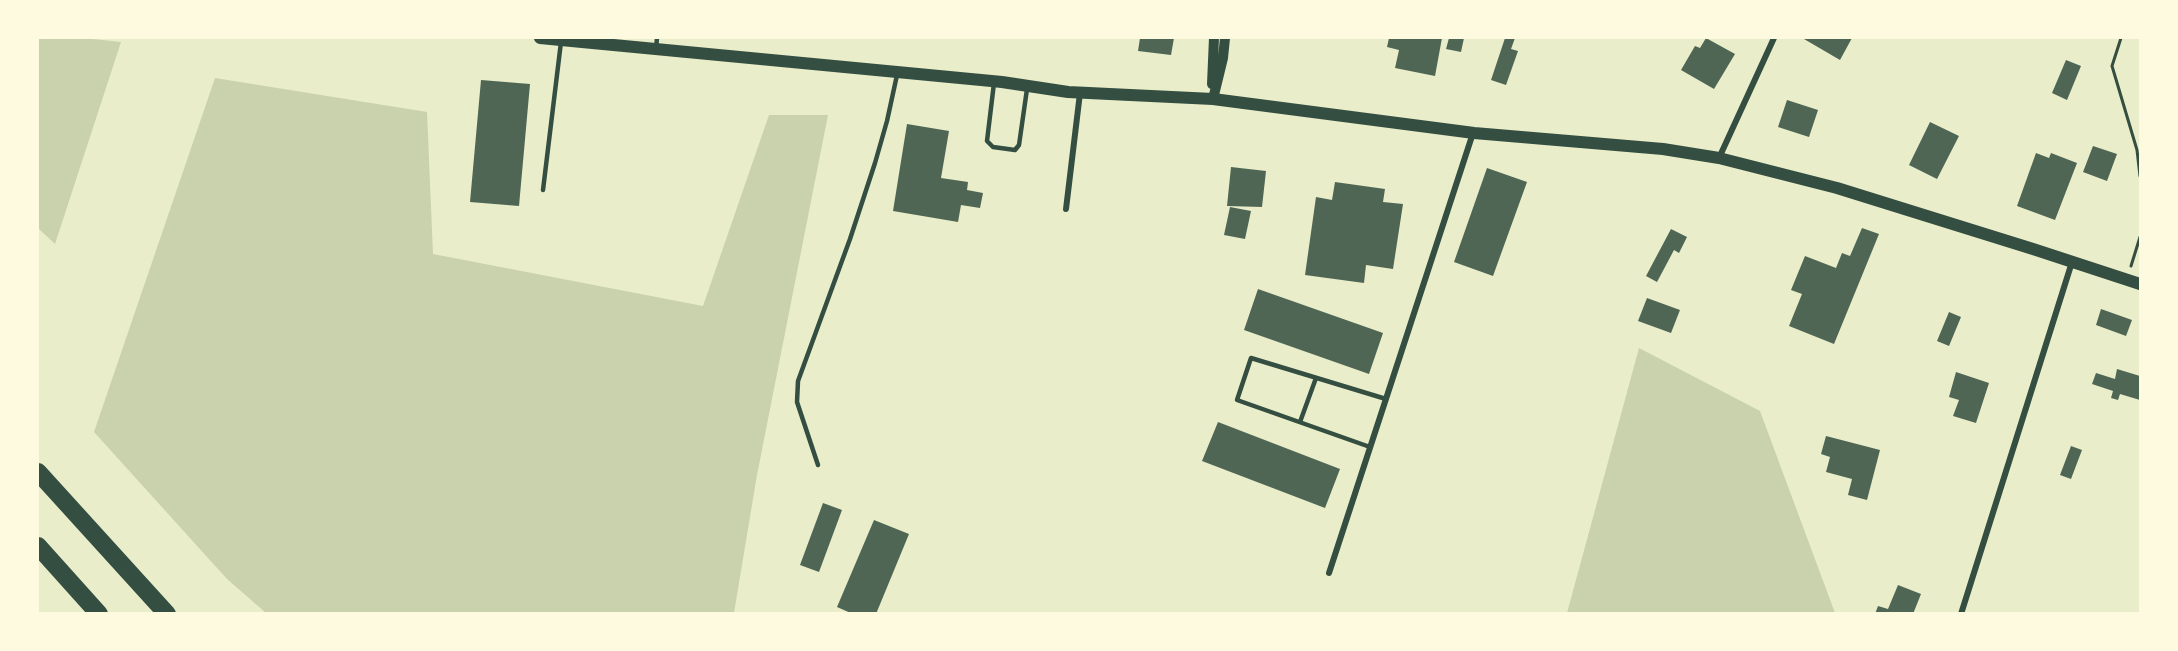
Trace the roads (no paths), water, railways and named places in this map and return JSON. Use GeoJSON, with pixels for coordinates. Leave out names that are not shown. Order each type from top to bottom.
{"type":"FeatureCollection","features":[{"type":"Feature","properties":{"kind":"highway"},"geometry":{"type":"LineString","coordinates":[[38,472],[163,608]]}},
{"type":"Feature","properties":{"kind":"highway"},"geometry":{"type":"LineString","coordinates":[[38,546],[99,614]]}},
{"type":"Feature","properties":{"kind":"main road"},"geometry":{"type":"LineString","coordinates":[[540,38],[657,43],[1080,92],[1213,99],[1473,133],[1663,149],[1719,158],[1837,188],[2140,284]]}},
{"type":"Feature","properties":{"kind":"street"},"geometry":{"type":"LineString","coordinates":[[1213,99],[1214,38]]}},
{"type":"Feature","properties":{"kind":"street"},"geometry":{"type":"LineString","coordinates":[[1213,99],[1223,58],[1225,38]]}},
{"type":"Feature","properties":{"kind":"street"},"geometry":{"type":"LineString","coordinates":[[1719,158],[1774,38]]}},
{"type":"Feature","properties":{"kind":"street"},"geometry":{"type":"LineString","coordinates":[[1066,209],[1080,92]]}},
{"type":"Feature","properties":{"kind":"street"},"geometry":{"type":"LineString","coordinates":[[1329,573],[1473,133]]}},
{"type":"Feature","properties":{"kind":"street"},"geometry":{"type":"LineString","coordinates":[[1961,614],[2072,261]]}},
{"type":"Feature","properties":{"kind":"lane"},"geometry":{"type":"LineString","coordinates":[[543,190],[562,40]]}},
{"type":"Feature","properties":{"kind":"lane"},"geometry":{"type":"LineString","coordinates":[[818,465],[797,402],[798,381],[875,163],[888,121],[897,72]]}},
{"type":"Feature","properties":{"kind":"lane"},"geometry":{"type":"LineString","coordinates":[[994,81],[987,141],[993,147],[1015,150],[1019,145],[1028,86]]}},
{"type":"Feature","properties":{"kind":"lane"},"geometry":{"type":"LineString","coordinates":[[1370,447],[1237,400],[1251,358],[1386,399]]}},
{"type":"Feature","properties":{"kind":"lane"},"geometry":{"type":"LineString","coordinates":[[1300,422],[1316,378]]}}]}
